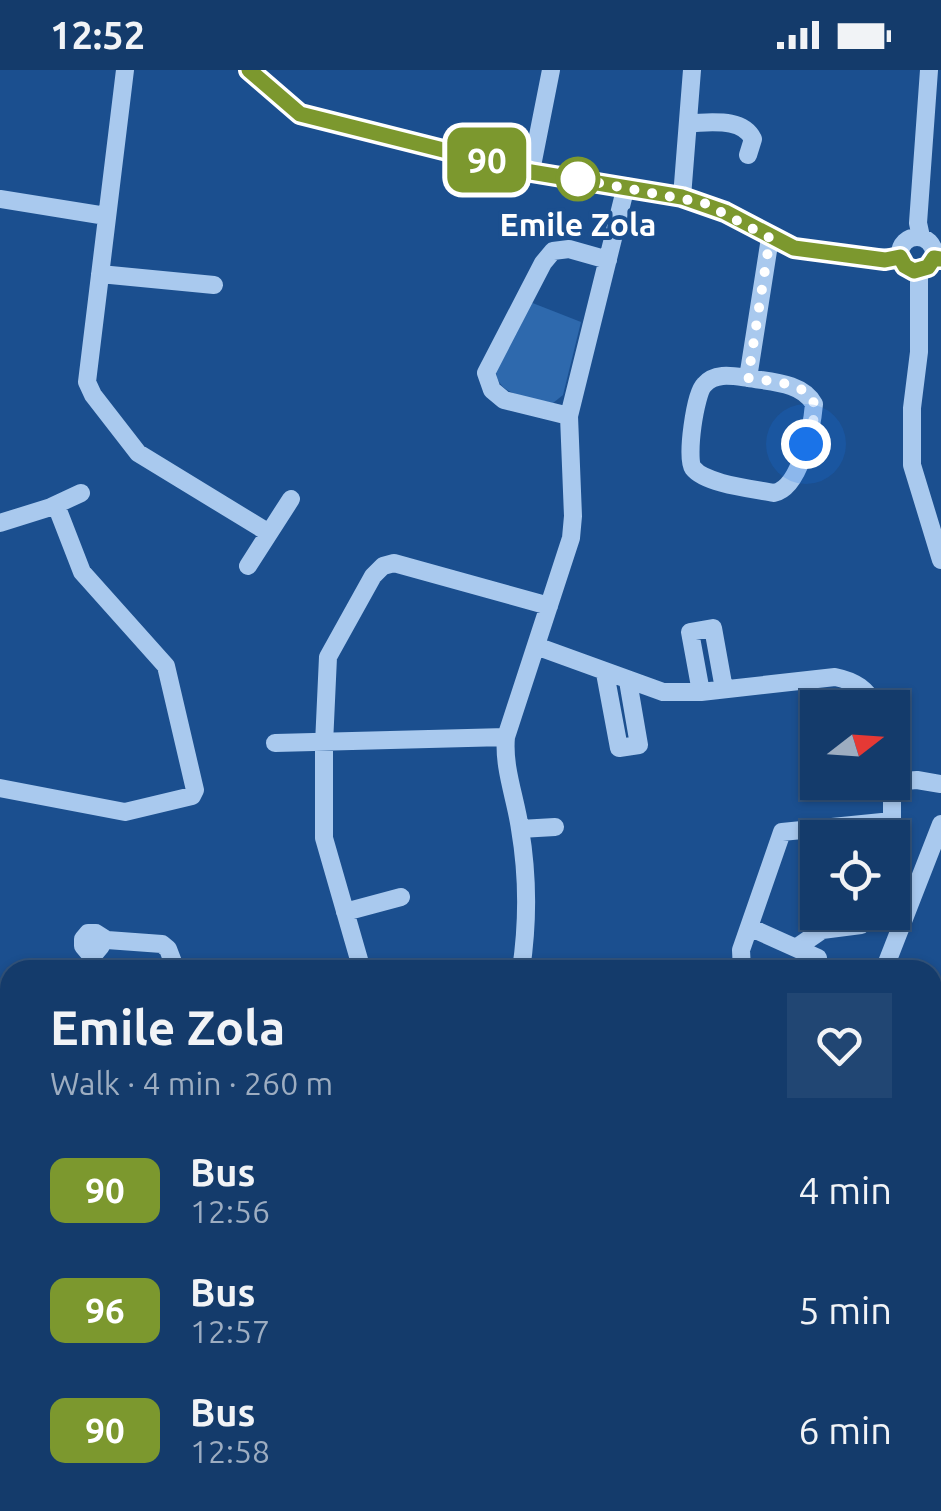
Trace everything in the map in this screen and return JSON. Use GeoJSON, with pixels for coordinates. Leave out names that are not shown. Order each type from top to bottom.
{"type":"FeatureCollection","features":[{"type":"Feature","properties":{"kind":"street"},"geometry":{"type":"LineString","coordinates":[[125,70],[86,382],[138,453],[270,533]]}},
{"type":"Feature","properties":{"kind":"street"},"geometry":{"type":"LineString","coordinates":[[249,70],[300,114],[531,172],[682,197],[725,212],[794,248],[885,260],[900,257]]}},
{"type":"Feature","properties":{"kind":"street"},"geometry":{"type":"LineString","coordinates":[[531,172],[551,70]]}},
{"type":"Feature","properties":{"kind":"street"},"geometry":{"type":"LineString","coordinates":[[682,197],[692,70]]}},
{"type":"Feature","properties":{"kind":"street"},"geometry":{"type":"LineString","coordinates":[[921,237],[905,242],[900,257],[905,266],[919,271],[937,259],[933,247],[921,237],[918,223],[929,70]]}},
{"type":"Feature","properties":{"kind":"street"},"geometry":{"type":"LineString","coordinates":[[688,123],[732,124],[746,129],[753,139],[748,156]]}},
{"type":"Feature","properties":{"kind":"street"},"geometry":{"type":"LineString","coordinates":[[522,960],[527,891],[520,829],[504,752],[506,737],[571,538],[574,516],[570,416],[626,186]]}},
{"type":"Feature","properties":{"kind":"street"},"geometry":{"type":"LineString","coordinates":[[0,199],[106,216]]}},
{"type":"Feature","properties":{"kind":"street"},"geometry":{"type":"LineString","coordinates":[[748,378],[770,238]]}},
{"type":"Feature","properties":{"kind":"street"},"geometry":{"type":"LineString","coordinates":[[570,416],[504,400],[492,390],[486,373],[543,262],[553,251],[568,249],[608,260]]}},
{"type":"Feature","properties":{"kind":"street"},"geometry":{"type":"LineString","coordinates":[[919,271],[912,465],[941,560]]}},
{"type":"Feature","properties":{"kind":"street"},"geometry":{"type":"LineString","coordinates":[[100,274],[214,286]]}},
{"type":"Feature","properties":{"kind":"street"},"geometry":{"type":"LineString","coordinates":[[715,377],[748,378],[799,388],[809,394],[814,404],[806,444],[790,484],[782,492],[704,476],[690,458],[697,396],[704,385],[715,377]]}},
{"type":"Feature","properties":{"kind":"street"},"geometry":{"type":"LineString","coordinates":[[0,523],[80,493]]}},
{"type":"Feature","properties":{"kind":"street"},"geometry":{"type":"LineString","coordinates":[[248,566],[291,499]]}},
{"type":"Feature","properties":{"kind":"street"},"geometry":{"type":"LineString","coordinates":[[0,788],[126,812],[192,796],[195,790],[166,666],[82,572],[56,505]]}},
{"type":"Feature","properties":{"kind":"street"},"geometry":{"type":"LineString","coordinates":[[359,960],[324,838],[328,657],[373,576],[383,566],[394,563],[549,606]]}},
{"type":"Feature","properties":{"kind":"street"},"geometry":{"type":"LineString","coordinates":[[701,692],[690,632],[713,628],[724,690]]}},
{"type":"Feature","properties":{"kind":"street"},"geometry":{"type":"LineString","coordinates":[[536,646],[663,692],[724,690],[835,676],[852,680],[865,690]]}},
{"type":"Feature","properties":{"kind":"street"},"geometry":{"type":"LineString","coordinates":[[604,673],[618,748],[639,745],[628,682]]}},
{"type":"Feature","properties":{"kind":"street"},"geometry":{"type":"LineString","coordinates":[[275,743],[506,737]]}},
{"type":"Feature","properties":{"kind":"street"},"geometry":{"type":"LineString","coordinates":[[910,781],[941,784]]}},
{"type":"Feature","properties":{"kind":"street"},"geometry":{"type":"LineString","coordinates":[[741,960],[740,950],[782,832],[892,822],[892,800]]}},
{"type":"Feature","properties":{"kind":"street"},"geometry":{"type":"LineString","coordinates":[[888,960],[941,824]]}},
{"type":"Feature","properties":{"kind":"street"},"geometry":{"type":"LineString","coordinates":[[520,829],[555,827]]}},
{"type":"Feature","properties":{"kind":"street"},"geometry":{"type":"LineString","coordinates":[[345,912],[401,897]]}},
{"type":"Feature","properties":{"kind":"street"},"geometry":{"type":"LineString","coordinates":[[749,927],[817,960]]}},
{"type":"Feature","properties":{"kind":"street"},"geometry":{"type":"LineString","coordinates":[[796,948],[822,930]]}},
{"type":"Feature","properties":{"kind":"street"},"geometry":{"type":"LineString","coordinates":[[101,943],[168,949],[172,960]]}},
{"type":"Feature","properties":{"kind":"green space"},"geometry":{"type":"Polygon","coordinates":[[[530,302],[581,322],[563,395],[553,403],[510,391],[503,387],[496,372],[530,302]]]}},
{"type":"Feature","properties":{"kind":"bus line","name":"90"},"geometry":{"type":"LineString","coordinates":[[249,70],[300,114],[531,172],[682,197],[725,212],[794,248],[885,260],[900,257],[914,271],[928,267],[934,258],[941,259]]}},
{"type":"Feature","properties":{"kind":"place","name":"Emile Zola"},"geometry":{"type":"Point","coordinates":[578,179]}},
{"type":"Feature","properties":{"kind":"route"},"geometry":{"type":"LineString","coordinates":[[578,179],[562,176],[704,203],[770,238],[748,378],[799,388],[809,394],[814,404],[806,444]]}}]}
